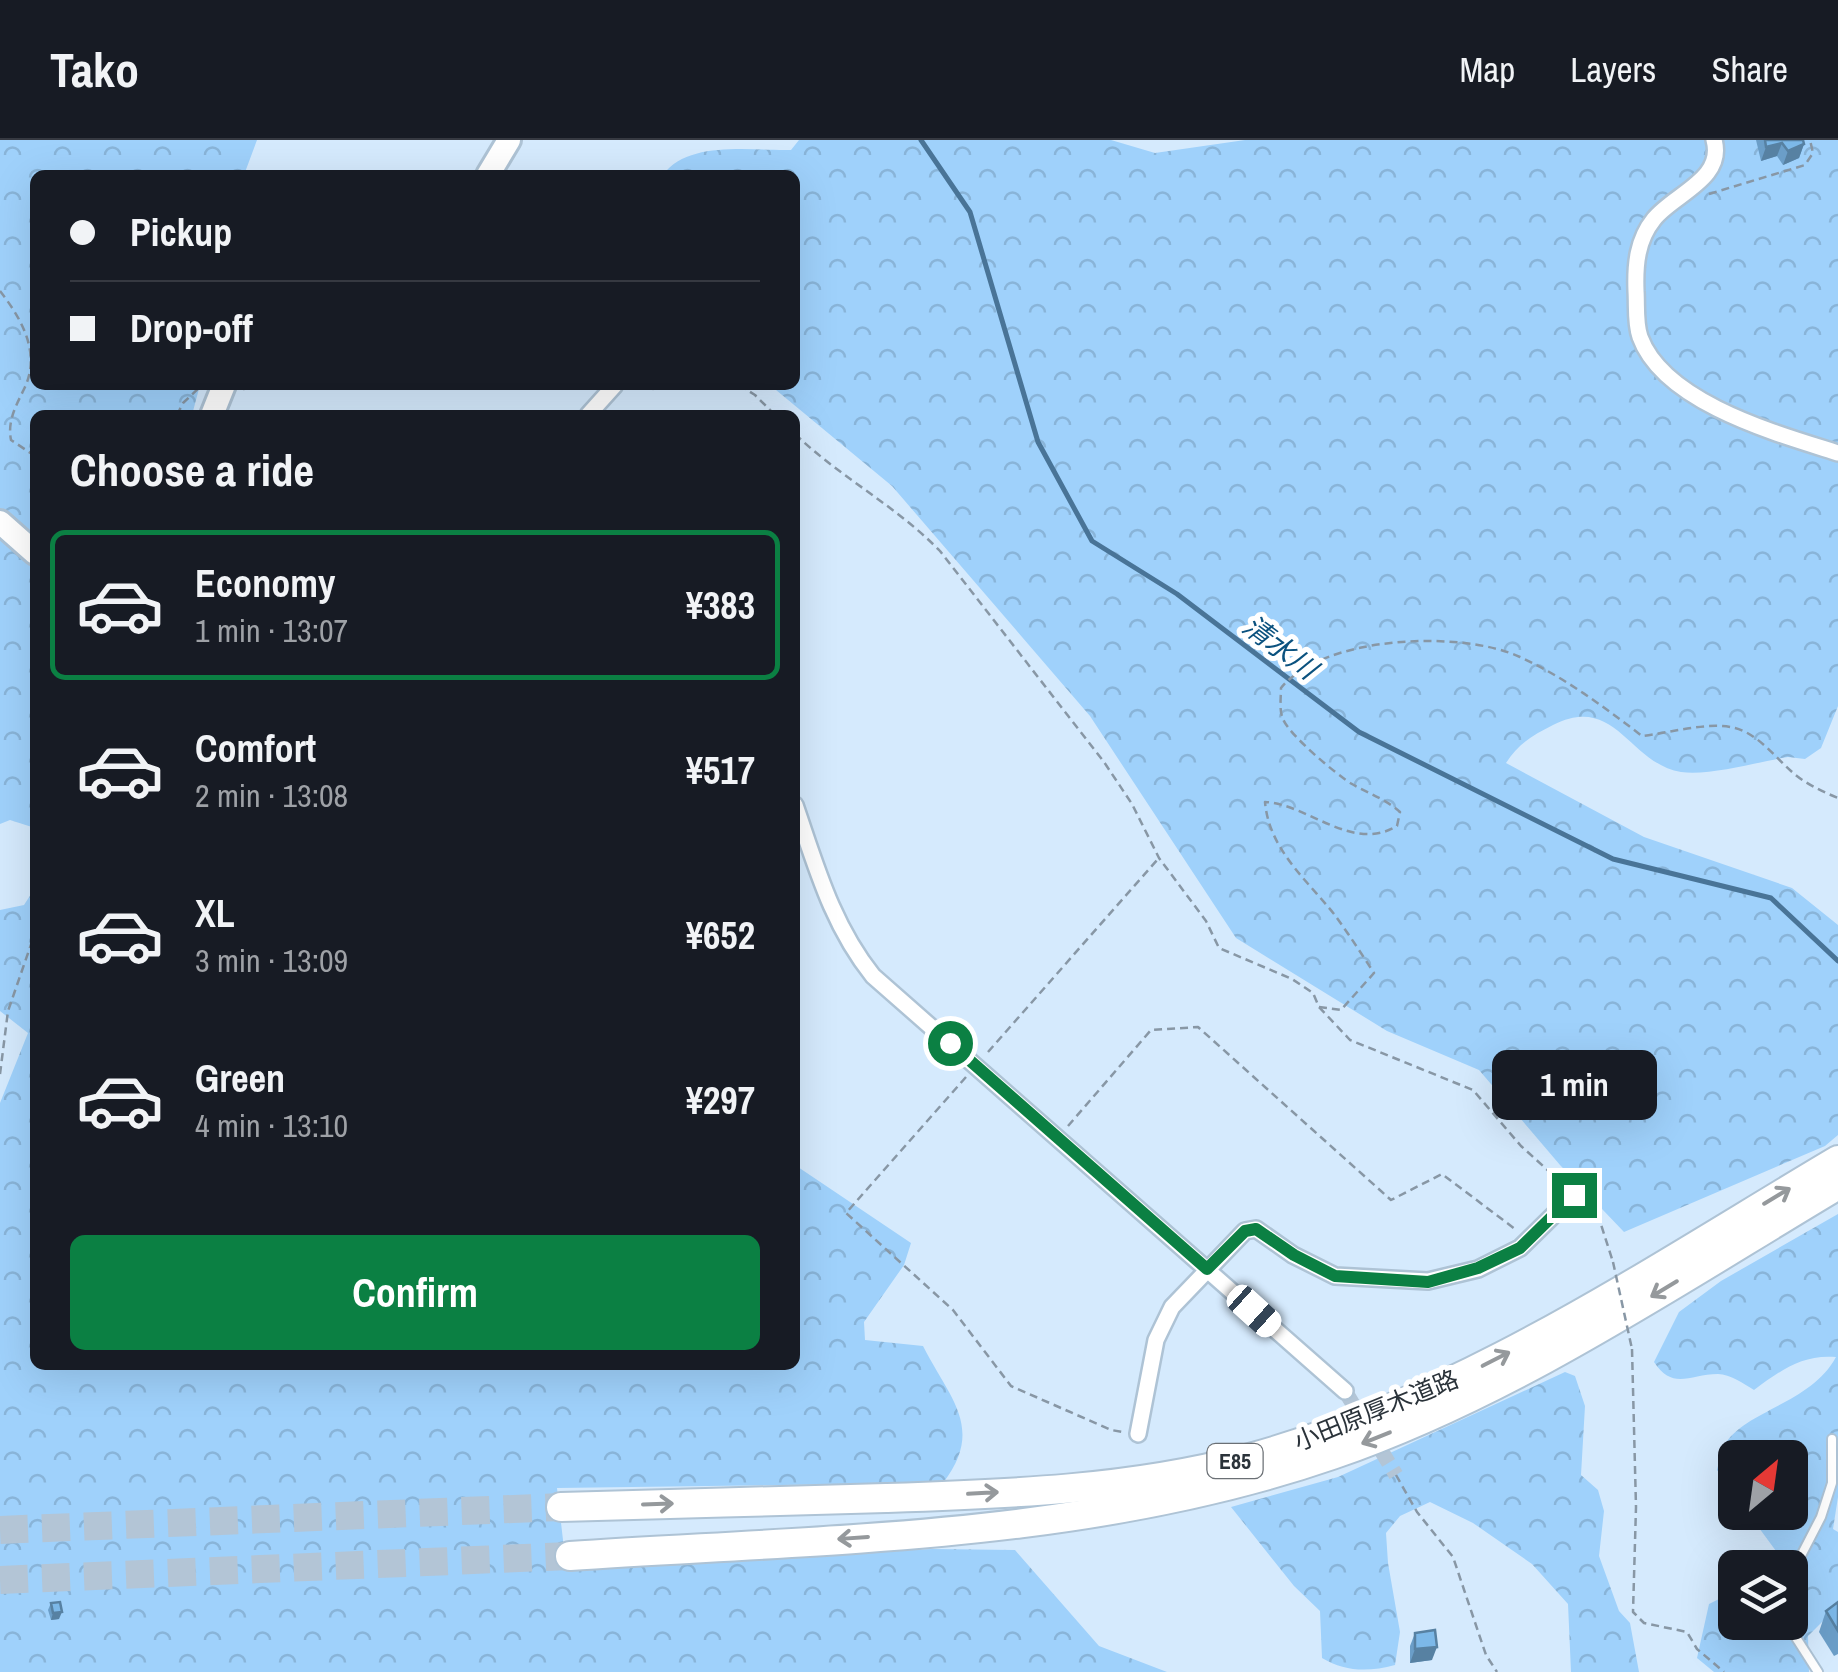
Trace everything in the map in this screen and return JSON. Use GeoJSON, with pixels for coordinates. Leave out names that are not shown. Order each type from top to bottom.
{"type":"FeatureCollection","features":[{"type":"Feature","properties":{"kind":"highway","name":"小田原厚木道路"},"geometry":{"type":"LineString","coordinates":[[561,1508],[1037,1491],[1178,1474],[1244,1459],[1328,1434],[1381,1413],[1501,1356],[1838,1160]]}},
{"type":"Feature","properties":{"kind":"highway","name":"小田原厚木道路"},"geometry":{"type":"LineString","coordinates":[[570,1556],[1032,1522],[1184,1498],[1252,1481],[1426,1418],[1494,1384],[1838,1185]]}},
{"type":"Feature","properties":{"kind":"street"},"geometry":{"type":"LineString","coordinates":[[491,170],[509,140]]}},
{"type":"Feature","properties":{"kind":"street"},"geometry":{"type":"LineString","coordinates":[[1714,140],[1717,155],[1712,167],[1649,227],[1636,260],[1638,330],[1652,360],[1671,378],[1740,422],[1838,453]]}},
{"type":"Feature","properties":{"kind":"street"},"geometry":{"type":"LineString","coordinates":[[592,410],[610,390]]}},
{"type":"Feature","properties":{"kind":"street"},"geometry":{"type":"LineString","coordinates":[[0,522],[30,549]]}},
{"type":"Feature","properties":{"kind":"street"},"geometry":{"type":"LineString","coordinates":[[800,820],[833,916],[873,976],[1344,1391]]}},
{"type":"Feature","properties":{"kind":"street"},"geometry":{"type":"LineString","coordinates":[[1138,1434],[1156,1340],[1172,1307],[1245,1231],[1256,1229],[1335,1276],[1428,1282],[1478,1268],[1520,1248],[1574,1195]]}},
{"type":"Feature","properties":{"kind":"lane"},"geometry":{"type":"LineString","coordinates":[[1804,1550],[1832,1483],[1832,1439]]}},
{"type":"Feature","properties":{"kind":"lane"},"geometry":{"type":"LineString","coordinates":[[1798,1640],[1818,1672]]}},
{"type":"Feature","properties":{"kind":"path"},"geometry":{"type":"LineString","coordinates":[[1674,201],[1805,164],[1813,153],[1810,140]]}},
{"type":"Feature","properties":{"kind":"path"},"geometry":{"type":"LineString","coordinates":[[0,291],[22,323],[29,349],[30,372],[10,422],[11,440],[30,453]]}},
{"type":"Feature","properties":{"kind":"path"},"geometry":{"type":"LineString","coordinates":[[179,410],[183,403],[210,390]]}},
{"type":"Feature","properties":{"kind":"path"},"geometry":{"type":"LineString","coordinates":[[746,390],[770,410]]}},
{"type":"Feature","properties":{"kind":"path"},"geometry":{"type":"LineString","coordinates":[[800,439],[824,462],[909,520],[940,551],[1104,762],[1132,804],[1158,858],[1206,921],[1220,948],[1292,978],[1313,994],[1319,1007],[1350,1040],[1473,1090],[1521,1146],[1597,1212],[1613,1262],[1632,1349],[1636,1507],[1633,1612],[1644,1623],[1687,1632],[1697,1648],[1724,1672]]}},
{"type":"Feature","properties":{"kind":"path"},"geometry":{"type":"LineString","coordinates":[[1319,1007],[1341,1010],[1374,973],[1348,933],[1281,850],[1266,822],[1265,802],[1283,803],[1307,818],[1346,832],[1386,833],[1398,826],[1400,812],[1383,797],[1350,783],[1303,746],[1282,718],[1281,688],[1324,657],[1372,645],[1444,642],[1502,650],[1599,703],[1642,736],[1708,727],[1735,728],[1759,740],[1794,774],[1838,798]]}},
{"type":"Feature","properties":{"kind":"path"},"geometry":{"type":"LineString","coordinates":[[1138,1434],[1112,1430],[1010,1386],[953,1310],[846,1213],[1158,858]]}},
{"type":"Feature","properties":{"kind":"path"},"geometry":{"type":"LineString","coordinates":[[0,1074],[8,1011],[30,947]]}},
{"type":"Feature","properties":{"kind":"path"},"geometry":{"type":"LineString","coordinates":[[1057,1138],[1151,1030],[1198,1027],[1390,1200],[1442,1174],[1528,1240]]}},
{"type":"Feature","properties":{"kind":"path"},"geometry":{"type":"LineString","coordinates":[[1396,1475],[1417,1512],[1453,1556],[1486,1655],[1497,1672]]}},
{"type":"Feature","properties":{"kind":"green space"},"geometry":{"type":"Polygon","coordinates":[[[0,140],[257,140],[246,170],[30,170],[30,390],[199,390],[193,410],[30,410],[30,826],[10,820],[0,824],[0,140]]]}},
{"type":"Feature","properties":{"kind":"green space"},"geometry":{"type":"Polygon","coordinates":[[[799,140],[1111,140],[1155,153],[1245,140],[1838,140],[1838,706],[1821,748],[1805,759],[1788,757],[1720,770],[1681,772],[1647,756],[1607,723],[1574,717],[1533,736],[1506,763],[1644,837],[1792,888],[1838,925],[1838,1135],[1825,1146],[1624,1232],[1560,1165],[1479,1070],[1387,1031],[1236,938],[1090,716],[892,486],[776,390],[800,390],[800,170],[668,170],[688,156],[704,152],[791,150],[799,140]]]}},
{"type":"Feature","properties":{"kind":"green space"},"geometry":{"type":"Polygon","coordinates":[[[30,896],[30,1370],[800,1370],[800,1168],[911,1243],[904,1265],[864,1322],[865,1340],[923,1346],[959,1414],[961,1446],[955,1463],[943,1483],[557,1488],[566,1566],[932,1549],[1015,1550],[1099,1646],[1167,1672],[0,1672],[0,1103],[28,1033],[0,1011],[0,910],[24,905],[30,896]]]}},
{"type":"Feature","properties":{"kind":"green space"},"geometry":{"type":"Polygon","coordinates":[[[1838,1214],[1838,1497],[1833,1529],[1838,1532],[1838,1617],[1823,1621],[1808,1636],[1808,1550],[1775,1550],[1761,1530],[1808,1530],[1808,1440],[1729,1440],[1746,1424],[1811,1386],[1836,1357],[1802,1361],[1754,1390],[1723,1374],[1683,1379],[1668,1376],[1654,1362],[1679,1312],[1721,1281],[1838,1214]]]}},
{"type":"Feature","properties":{"kind":"green space"},"geometry":{"type":"Polygon","coordinates":[[[1565,1372],[1575,1376],[1585,1406],[1581,1475],[1598,1490],[1604,1511],[1599,1556],[1619,1611],[1630,1623],[1639,1672],[1571,1672],[1568,1604],[1532,1564],[1473,1523],[1430,1502],[1400,1516],[1386,1533],[1400,1632],[1395,1665],[1357,1669],[1322,1658],[1320,1611],[1294,1586],[1231,1507],[1338,1477],[1565,1372]]]}},
{"type":"Feature","properties":{"kind":"green space"},"geometry":{"type":"Polygon","coordinates":[[[1718,1600],[1718,1640],[1808,1640],[1808,1636],[1809,1672],[1714,1672],[1697,1658],[1709,1604],[1718,1600]]]}},
{"type":"Feature","properties":{"kind":"building"},"geometry":{"type":"Polygon","coordinates":[[[1765,140],[1803,140],[1804,144],[1788,151],[1782,143],[1766,147],[1765,140]]]}},
{"type":"Feature","properties":{"kind":"building"},"geometry":{"type":"Polygon","coordinates":[[[60,1602],[62,1612],[53,1613],[51,1603],[60,1602]]]}},
{"type":"Feature","properties":{"kind":"building"},"geometry":{"type":"Polygon","coordinates":[[[1838,1602],[1838,1631],[1826,1611],[1838,1602]]]}},
{"type":"Feature","properties":{"kind":"building"},"geometry":{"type":"Polygon","coordinates":[[[1435,1630],[1437,1647],[1415,1649],[1415,1633],[1435,1630]]]}},
{"type":"Feature","properties":{"kind":"waterway","name":"清水川"},"geometry":{"type":"LineString","coordinates":[[921,140],[970,212],[1038,442],[1092,541],[1177,594],[1359,732],[1613,859],[1771,898],[1838,961]]}},
{"type":"Feature","properties":{"kind":"tunnel"},"geometry":{"type":"LineString","coordinates":[[1345,1391],[1396,1475]]}},
{"type":"Feature","properties":{"kind":"tunnel"},"geometry":{"type":"LineString","coordinates":[[0,1530],[561,1507]]}},
{"type":"Feature","properties":{"kind":"tunnel"},"geometry":{"type":"LineString","coordinates":[[0,1580],[570,1556]]}},
{"type":"Feature","properties":{"kind":"route"},"geometry":{"type":"LineString","coordinates":[[950,1043],[1207,1269],[1245,1231],[1256,1229],[1335,1276],[1428,1282],[1478,1268],[1520,1248],[1574,1195]]}}]}
